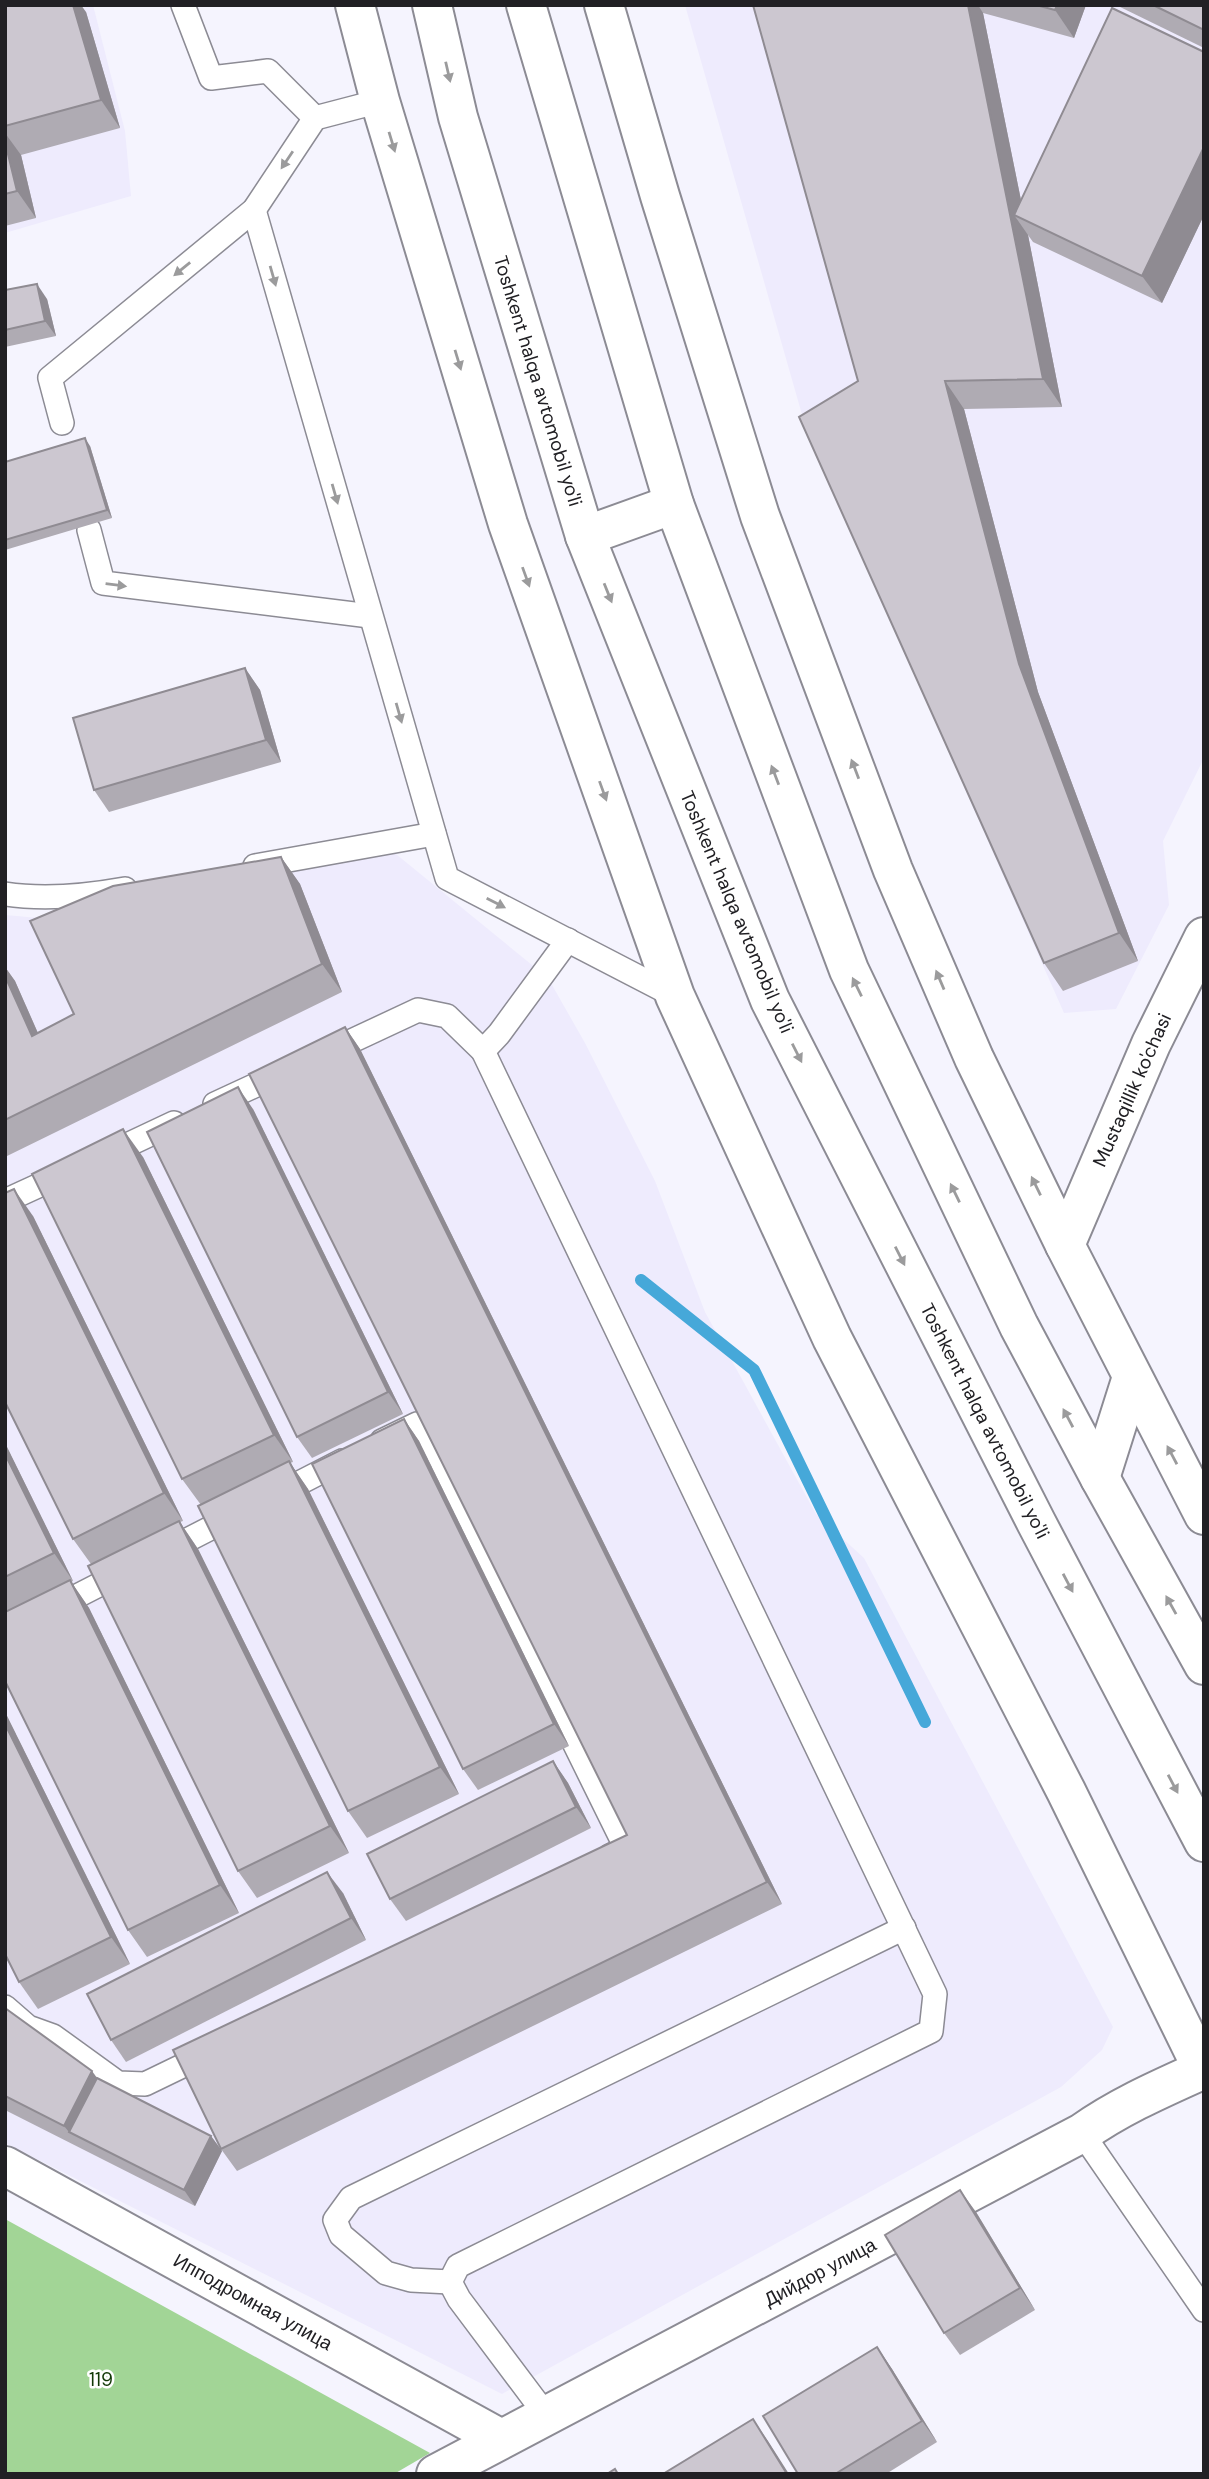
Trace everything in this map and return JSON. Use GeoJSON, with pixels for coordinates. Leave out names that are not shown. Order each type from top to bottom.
{"type":"FeatureCollection","features":[{"type":"Feature","properties":{"kind":"main road"},"geometry":{"type":"LineString","coordinates":[[355,5],[380,101],[508,524],[675,996],[832,1338],[1066,1791],[1203,2071]]}},
{"type":"Feature","properties":{"kind":"main road","name":"Toshkent halqa avtomobil yo'li"},"geometry":{"type":"LineString","coordinates":[[432,5],[458,117],[585,536],[770,1000],[1030,1510],[1204,1842]]}},
{"type":"Feature","properties":{"kind":"main road"},"geometry":{"type":"LineString","coordinates":[[526,5],[674,504],[849,970],[1019,1326],[1204,1665]]}},
{"type":"Feature","properties":{"kind":"main road"},"geometry":{"type":"LineString","coordinates":[[604,5],[660,196],[760,516],[893,870],[974,1058],[1065,1245],[1204,1515]]}},
{"type":"Feature","properties":{"kind":"main road"},"geometry":{"type":"LineString","coordinates":[[585,536],[674,504]]}},
{"type":"Feature","properties":{"kind":"main road","name":"Mustaqillik ko'chasi"},"geometry":{"type":"LineString","coordinates":[[1065,1245],[1151,1044],[1204,937]]}},
{"type":"Feature","properties":{"kind":"main road"},"geometry":{"type":"LineString","coordinates":[[1100,1478],[1132,1377]]}},
{"type":"Feature","properties":{"kind":"main road","name":"Дийдор улица"},"geometry":{"type":"LineString","coordinates":[[436,2474],[1082,2133],[1128,2105],[1203,2071]]}},
{"type":"Feature","properties":{"kind":"main road","name":"Ипподромная улица"},"geometry":{"type":"LineString","coordinates":[[5,2166],[501,2439]]}},
{"type":"Feature","properties":{"kind":"lane"},"geometry":{"type":"LineString","coordinates":[[183,5],[211,78],[268,71],[315,118]]}},
{"type":"Feature","properties":{"kind":"lane"},"geometry":{"type":"LineString","coordinates":[[62,423],[50,378],[254,210],[315,118],[380,101]]}},
{"type":"Feature","properties":{"kind":"lane"},"geometry":{"type":"LineString","coordinates":[[254,210],[447,878],[675,996]]}},
{"type":"Feature","properties":{"kind":"lane"},"geometry":{"type":"LineString","coordinates":[[89,530],[103,583],[370,616]]}},
{"type":"Feature","properties":{"kind":"lane"},"geometry":{"type":"LineString","coordinates":[[229,871],[434,834]]}},
{"type":"Feature","properties":{"kind":"lane"},"geometry":{"type":"LineString","coordinates":[[5,894],[27,897],[93,894],[147,885]]}},
{"type":"Feature","properties":{"kind":"lane"},"geometry":{"type":"LineString","coordinates":[[483,1051],[499,1034],[568,940]]}},
{"type":"Feature","properties":{"kind":"lane"},"geometry":{"type":"LineString","coordinates":[[5,1201],[418,1010],[447,1016],[483,1051],[935,1994],[931,2031],[458,2266],[450,2282]]}},
{"type":"Feature","properties":{"kind":"lane"},"geometry":{"type":"LineString","coordinates":[[5,1633],[417,1424],[626,1848],[589,1866]]}},
{"type":"Feature","properties":{"kind":"lane"},"geometry":{"type":"LineString","coordinates":[[450,2282],[411,2280],[386,2273],[341,2235],[335,2220],[351,2198],[904,1928]]}},
{"type":"Feature","properties":{"kind":"lane"},"geometry":{"type":"LineString","coordinates":[[5,2007],[28,2026],[53,2036],[118,2083],[145,2084],[231,2042]]}},
{"type":"Feature","properties":{"kind":"lane"},"geometry":{"type":"LineString","coordinates":[[1082,2133],[1204,2310]]}},
{"type":"Feature","properties":{"kind":"lane"},"geometry":{"type":"LineString","coordinates":[[450,2282],[459,2299],[546,2415]]}},
{"type":"Feature","properties":{"kind":"shaded area"},"geometry":{"type":"Polygon","coordinates":[[[84,5],[93,5],[125,131],[131,196],[5,233],[5,28],[84,5]]]}},
{"type":"Feature","properties":{"kind":"shaded area"},"geometry":{"type":"Polygon","coordinates":[[[685,5],[1204,5],[1204,758],[1163,841],[1169,905],[1116,1009],[1064,1013],[807,432],[685,5]]]}},
{"type":"Feature","properties":{"kind":"shaded area"},"geometry":{"type":"Polygon","coordinates":[[[391,850],[548,978],[585,1043],[655,1181],[705,1312],[816,1514],[864,1558],[1113,2027],[1102,2050],[1061,2087],[502,2394],[5,2143],[5,915],[39,918],[391,850]]]}},
{"type":"Feature","properties":{"kind":"green space","name":"119"},"geometry":{"type":"Polygon","coordinates":[[[5,2219],[430,2453],[394,2474],[5,2474],[5,2219]]]}},
{"type":"Feature","properties":{"kind":"building"},"geometry":{"type":"Polygon","coordinates":[[[5,5],[73,5],[101,100],[5,126],[5,5]]]}},
{"type":"Feature","properties":{"kind":"building"},"geometry":{"type":"Polygon","coordinates":[[[753,5],[968,5],[1043,379],[945,381],[1019,664],[1119,933],[1044,963],[799,417],[858,381],[753,5]]]}},
{"type":"Feature","properties":{"kind":"building"},"geometry":{"type":"Polygon","coordinates":[[[1036,5],[1057,5],[1055,10],[1036,5]]]}},
{"type":"Feature","properties":{"kind":"building"},"geometry":{"type":"Polygon","coordinates":[[[1153,5],[1204,5],[1204,30],[1153,5]]]}},
{"type":"Feature","properties":{"kind":"building"},"geometry":{"type":"Polygon","coordinates":[[[1112,8],[1204,52],[1204,147],[1142,276],[1014,215],[1112,8]]]}},
{"type":"Feature","properties":{"kind":"building"},"geometry":{"type":"Polygon","coordinates":[[[5,142],[17,191],[5,194],[5,142]]]}},
{"type":"Feature","properties":{"kind":"building"},"geometry":{"type":"Polygon","coordinates":[[[37,284],[45,321],[5,330],[5,290],[37,284]]]}},
{"type":"Feature","properties":{"kind":"building"},"geometry":{"type":"Polygon","coordinates":[[[85,438],[107,510],[5,540],[5,462],[85,438]]]}},
{"type":"Feature","properties":{"kind":"building"},"geometry":{"type":"Polygon","coordinates":[[[245,668],[266,740],[94,790],[73,718],[245,668]]]}},
{"type":"Feature","properties":{"kind":"building"},"geometry":{"type":"Polygon","coordinates":[[[281,857],[322,964],[5,1120],[5,976],[32,1036],[74,1014],[30,921],[113,886],[281,857]]]}},
{"type":"Feature","properties":{"kind":"building"},"geometry":{"type":"Polygon","coordinates":[[[345,1027],[767,1882],[221,2149],[173,2050],[627,1835],[249,1074],[345,1027]]]}},
{"type":"Feature","properties":{"kind":"building"},"geometry":{"type":"Polygon","coordinates":[[[238,1087],[388,1392],[297,1437],[147,1132],[238,1087]]]}},
{"type":"Feature","properties":{"kind":"building"},"geometry":{"type":"Polygon","coordinates":[[[123,1129],[274,1435],[182,1479],[32,1174],[123,1129]]]}},
{"type":"Feature","properties":{"kind":"building"},"geometry":{"type":"Polygon","coordinates":[[[14,1189],[164,1493],[73,1539],[5,1402],[5,1193],[14,1189]]]}},
{"type":"Feature","properties":{"kind":"building"},"geometry":{"type":"Polygon","coordinates":[[[404,1419],[554,1724],[463,1769],[312,1464],[404,1419]]]}},
{"type":"Feature","properties":{"kind":"building"},"geometry":{"type":"Polygon","coordinates":[[[5,1454],[54,1553],[5,1577],[5,1454]]]}},
{"type":"Feature","properties":{"kind":"building"},"geometry":{"type":"Polygon","coordinates":[[[289,1461],[440,1767],[348,1811],[198,1506],[289,1461]]]}},
{"type":"Feature","properties":{"kind":"building"},"geometry":{"type":"Polygon","coordinates":[[[179,1521],[330,1826],[238,1871],[88,1566],[179,1521]]]}},
{"type":"Feature","properties":{"kind":"building"},"geometry":{"type":"Polygon","coordinates":[[[70,1580],[220,1885],[128,1930],[5,1681],[5,1612],[70,1580]]]}},
{"type":"Feature","properties":{"kind":"building"},"geometry":{"type":"Polygon","coordinates":[[[5,1724],[111,1937],[19,1982],[5,1954],[5,1724]]]}},
{"type":"Feature","properties":{"kind":"building"},"geometry":{"type":"Polygon","coordinates":[[[553,1761],[576,1807],[390,1899],[367,1854],[553,1761]]]}},
{"type":"Feature","properties":{"kind":"building"},"geometry":{"type":"Polygon","coordinates":[[[327,1872],[351,1918],[111,2040],[87,1994],[327,1872]]]}},
{"type":"Feature","properties":{"kind":"building"},"geometry":{"type":"Polygon","coordinates":[[[5,2008],[92,2071],[64,2126],[5,2096],[5,2008]]]}},
{"type":"Feature","properties":{"kind":"building"},"geometry":{"type":"Polygon","coordinates":[[[97,2078],[211,2136],[184,2190],[69,2132],[97,2078]]]}},
{"type":"Feature","properties":{"kind":"building"},"geometry":{"type":"Polygon","coordinates":[[[960,2190],[1020,2288],[944,2333],[885,2235],[960,2190]]]}},
{"type":"Feature","properties":{"kind":"building"},"geometry":{"type":"Polygon","coordinates":[[[877,2347],[922,2421],[835,2474],[798,2474],[763,2416],[877,2347]]]}},
{"type":"Feature","properties":{"kind":"building"},"geometry":{"type":"Polygon","coordinates":[[[753,2419],[787,2474],[663,2474],[753,2419]]]}},
{"type":"Feature","properties":{"kind":"waterway"},"geometry":{"type":"LineString","coordinates":[[641,1280],[754,1370],[925,1722]]}}]}
